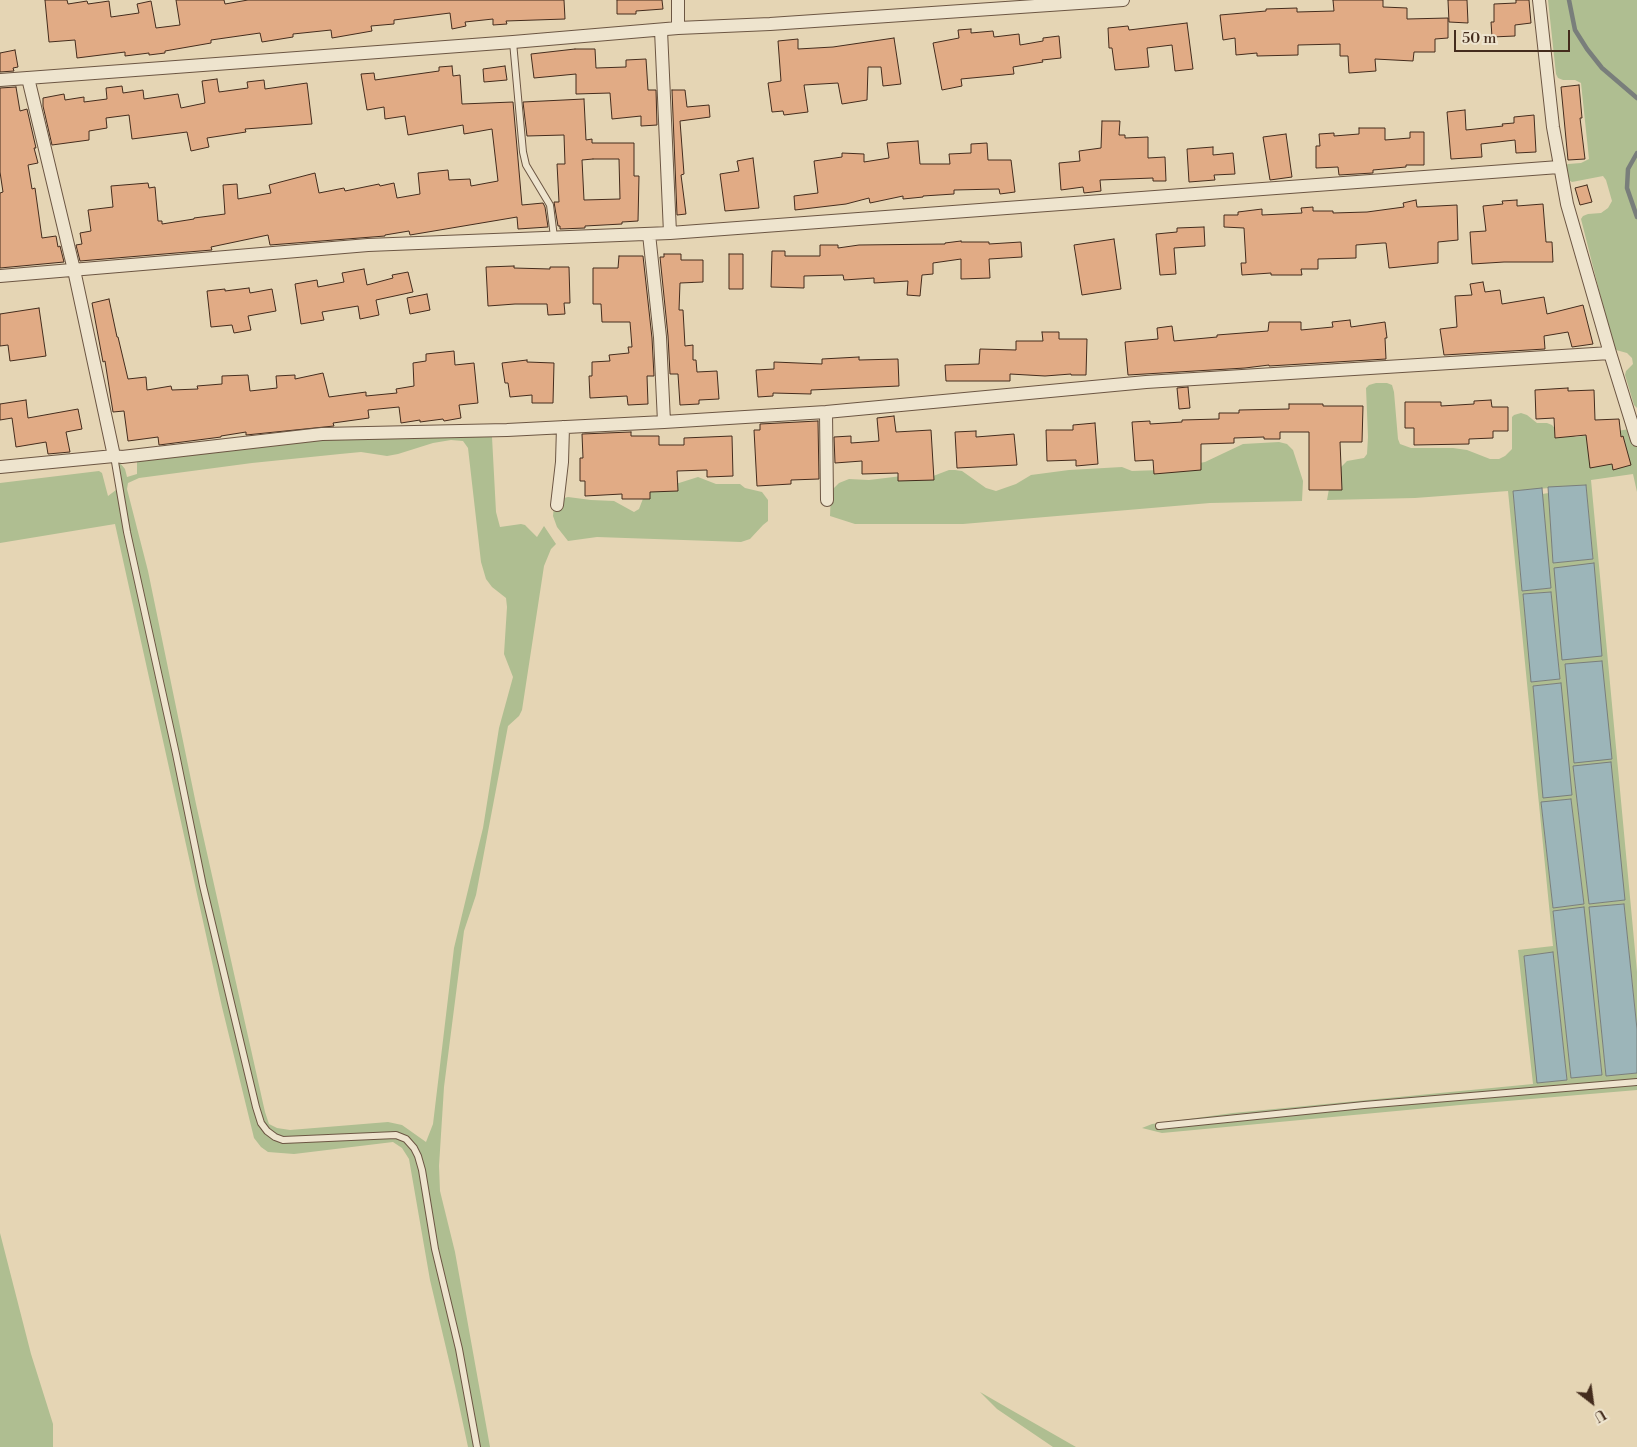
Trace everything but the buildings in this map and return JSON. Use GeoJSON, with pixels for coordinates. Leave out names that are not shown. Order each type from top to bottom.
{"type":"FeatureCollection","features":[{"type":"Feature","properties":{"kind":"street"},"geometry":{"type":"LineString","coordinates":[[678,0],[678,28]]}},
{"type":"Feature","properties":{"kind":"street"},"geometry":{"type":"LineString","coordinates":[[0,80],[678,28],[770,24],[1123,0]]}},
{"type":"Feature","properties":{"kind":"street"},"geometry":{"type":"LineString","coordinates":[[1539,0],[1559,166],[1579,248],[1637,440]]}},
{"type":"Feature","properties":{"kind":"street"},"geometry":{"type":"LineString","coordinates":[[661,30],[670,233]]}},
{"type":"Feature","properties":{"kind":"street"},"geometry":{"type":"LineString","coordinates":[[28,78],[74,270],[114,456]]}},
{"type":"Feature","properties":{"kind":"street"},"geometry":{"type":"LineString","coordinates":[[0,276],[368,245],[670,233],[1559,166]]}},
{"type":"Feature","properties":{"kind":"street"},"geometry":{"type":"LineString","coordinates":[[649,234],[661,345],[664,422]]}},
{"type":"Feature","properties":{"kind":"street"},"geometry":{"type":"LineString","coordinates":[[0,467],[114,456],[122,457],[322,434],[508,430],[826,412],[1146,382],[1610,353]]}},
{"type":"Feature","properties":{"kind":"street"},"geometry":{"type":"LineString","coordinates":[[826,412],[827,500]]}},
{"type":"Feature","properties":{"kind":"street"},"geometry":{"type":"LineString","coordinates":[[557,505],[562,462],[563,426]]}},
{"type":"Feature","properties":{"kind":"lane"},"geometry":{"type":"LineString","coordinates":[[513,42],[523,152],[526,165],[550,205],[554,237]]}},
{"type":"Feature","properties":{"kind":"lane"},"geometry":{"type":"LineString","coordinates":[[114,456],[127,532],[203,886],[261,1123],[267,1131],[283,1140],[396,1135],[406,1139],[414,1148],[422,1170],[435,1249],[459,1349],[477,1447]]}},
{"type":"Feature","properties":{"kind":"lane"},"geometry":{"type":"LineString","coordinates":[[1159,1126],[1364,1105],[1637,1082]]}},
{"type":"Feature","properties":{"kind":"green space"},"geometry":{"type":"Polygon","coordinates":[[[1548,0],[1637,0],[1637,408],[1634,405],[1625,375],[1626,371],[1633,364],[1632,358],[1627,353],[1616,350],[1613,346],[1581,219],[1588,214],[1601,213],[1608,208],[1612,201],[1603,176],[1572,182],[1567,179],[1565,166],[1581,163],[1589,159],[1581,83],[1575,80],[1563,80],[1558,78],[1556,74],[1548,0]]]}},
{"type":"Feature","properties":{"kind":"green space"},"geometry":{"type":"Polygon","coordinates":[[[1387,383],[1392,385],[1398,439],[1400,444],[1411,448],[1453,448],[1467,450],[1490,459],[1499,459],[1512,449],[1512,417],[1521,413],[1537,423],[1547,423],[1552,425],[1558,432],[1576,437],[1637,428],[1637,492],[1633,474],[1591,480],[1637,972],[1637,1029],[1624,904],[1589,908],[1606,1076],[1637,1073],[1637,1090],[1162,1133],[1142,1128],[1152,1124],[1233,1113],[1533,1084],[1518,950],[1553,946],[1508,491],[1415,498],[1327,500],[1330,483],[1338,470],[1347,461],[1364,458],[1367,454],[1366,388],[1369,385],[1387,383]],[[1586,485],[1513,491],[1522,591],[1550,588],[1542,494],[1549,493],[1553,563],[1593,559],[1586,485]],[[1551,592],[1523,594],[1532,682],[1560,679],[1551,592]],[[1561,683],[1533,686],[1544,798],[1561,683]],[[1611,763],[1573,767],[1589,904],[1624,900],[1611,763]],[[1571,799],[1541,803],[1553,908],[1584,904],[1571,799]],[[1583,908],[1553,911],[1571,1078],[1602,1074],[1583,908]],[[1553,952],[1524,956],[1538,1083],[1567,1080],[1553,952]]]}},
{"type":"Feature","properties":{"kind":"green space"},"geometry":{"type":"Polygon","coordinates":[[[555,432],[492,437],[496,512],[500,527],[525,525],[537,537],[544,526],[556,544],[551,549],[544,566],[522,710],[519,716],[508,726],[476,895],[464,931],[444,1087],[439,1166],[440,1191],[455,1252],[490,1447],[468,1447],[430,1280],[409,1159],[402,1148],[393,1142],[294,1154],[268,1152],[254,1138],[222,1007],[115,524],[0,543],[0,483],[99,471],[102,473],[108,496],[120,487],[114,456],[125,469],[127,477],[137,474],[137,461],[302,438],[555,432]],[[451,440],[433,443],[387,456],[361,452],[252,463],[139,478],[128,483],[127,489],[148,571],[196,804],[265,1112],[269,1124],[277,1128],[290,1130],[388,1122],[402,1125],[426,1142],[433,1124],[454,948],[483,828],[499,728],[513,677],[504,654],[506,598],[492,587],[486,579],[481,562],[468,448],[463,441],[451,440]]]}},
{"type":"Feature","properties":{"kind":"green space"},"geometry":{"type":"Polygon","coordinates":[[[1279,442],[1287,444],[1293,450],[1303,481],[1302,501],[1210,503],[963,524],[855,524],[830,516],[831,491],[839,483],[849,479],[869,480],[902,476],[928,478],[949,470],[955,470],[962,471],[986,488],[996,491],[1016,484],[1031,475],[1069,470],[1122,467],[1132,471],[1161,470],[1205,462],[1243,444],[1279,442]]]}},
{"type":"Feature","properties":{"kind":"green space"},"geometry":{"type":"Polygon","coordinates":[[[698,477],[716,484],[740,484],[745,488],[762,492],[768,500],[768,521],[750,539],[741,542],[597,537],[568,541],[557,527],[553,516],[554,505],[560,499],[568,497],[614,501],[634,512],[639,509],[644,496],[666,481],[679,483],[698,477]]]}},
{"type":"Feature","properties":{"kind":"green space"},"geometry":{"type":"Polygon","coordinates":[[[0,1233],[31,1354],[53,1424],[53,1447],[0,1447],[0,1233]]]}},
{"type":"Feature","properties":{"kind":"green space"},"geometry":{"type":"Polygon","coordinates":[[[980,1392],[1076,1447],[1053,1447],[997,1409],[980,1392]]]}},
{"type":"Feature","properties":{"kind":"water"},"geometry":{"type":"Polygon","coordinates":[[[1586,485],[1593,559],[1553,563],[1548,487],[1586,485]]]}},
{"type":"Feature","properties":{"kind":"water"},"geometry":{"type":"Polygon","coordinates":[[[1542,488],[1551,588],[1522,591],[1513,491],[1542,488]]]}},
{"type":"Feature","properties":{"kind":"water"},"geometry":{"type":"Polygon","coordinates":[[[1594,563],[1602,656],[1562,660],[1554,568],[1594,563]]]}},
{"type":"Feature","properties":{"kind":"water"},"geometry":{"type":"Polygon","coordinates":[[[1551,592],[1560,679],[1531,682],[1523,594],[1551,592]]]}},
{"type":"Feature","properties":{"kind":"water"},"geometry":{"type":"Polygon","coordinates":[[[1602,661],[1612,759],[1574,763],[1565,664],[1602,661]]]}},
{"type":"Feature","properties":{"kind":"water"},"geometry":{"type":"Polygon","coordinates":[[[1561,683],[1572,795],[1543,798],[1533,686],[1561,683]]]}},
{"type":"Feature","properties":{"kind":"water"},"geometry":{"type":"Polygon","coordinates":[[[1611,762],[1625,900],[1589,904],[1573,766],[1611,762]]]}},
{"type":"Feature","properties":{"kind":"water"},"geometry":{"type":"Polygon","coordinates":[[[1571,799],[1584,904],[1553,908],[1541,802],[1571,799]]]}},
{"type":"Feature","properties":{"kind":"water"},"geometry":{"type":"Polygon","coordinates":[[[1624,904],[1637,1029],[1637,1073],[1606,1076],[1589,907],[1624,904]]]}},
{"type":"Feature","properties":{"kind":"water"},"geometry":{"type":"Polygon","coordinates":[[[1584,907],[1602,1075],[1571,1078],[1553,911],[1584,907]]]}},
{"type":"Feature","properties":{"kind":"water"},"geometry":{"type":"Polygon","coordinates":[[[1553,952],[1567,1080],[1537,1083],[1524,956],[1553,952]]]}},
{"type":"Feature","properties":{"kind":"waterway"},"geometry":{"type":"LineString","coordinates":[[1569,0],[1575,30],[1587,49],[1602,68],[1637,98]]}},
{"type":"Feature","properties":{"kind":"waterway"},"geometry":{"type":"LineString","coordinates":[[1637,153],[1628,169],[1627,188],[1637,217]]}}]}
